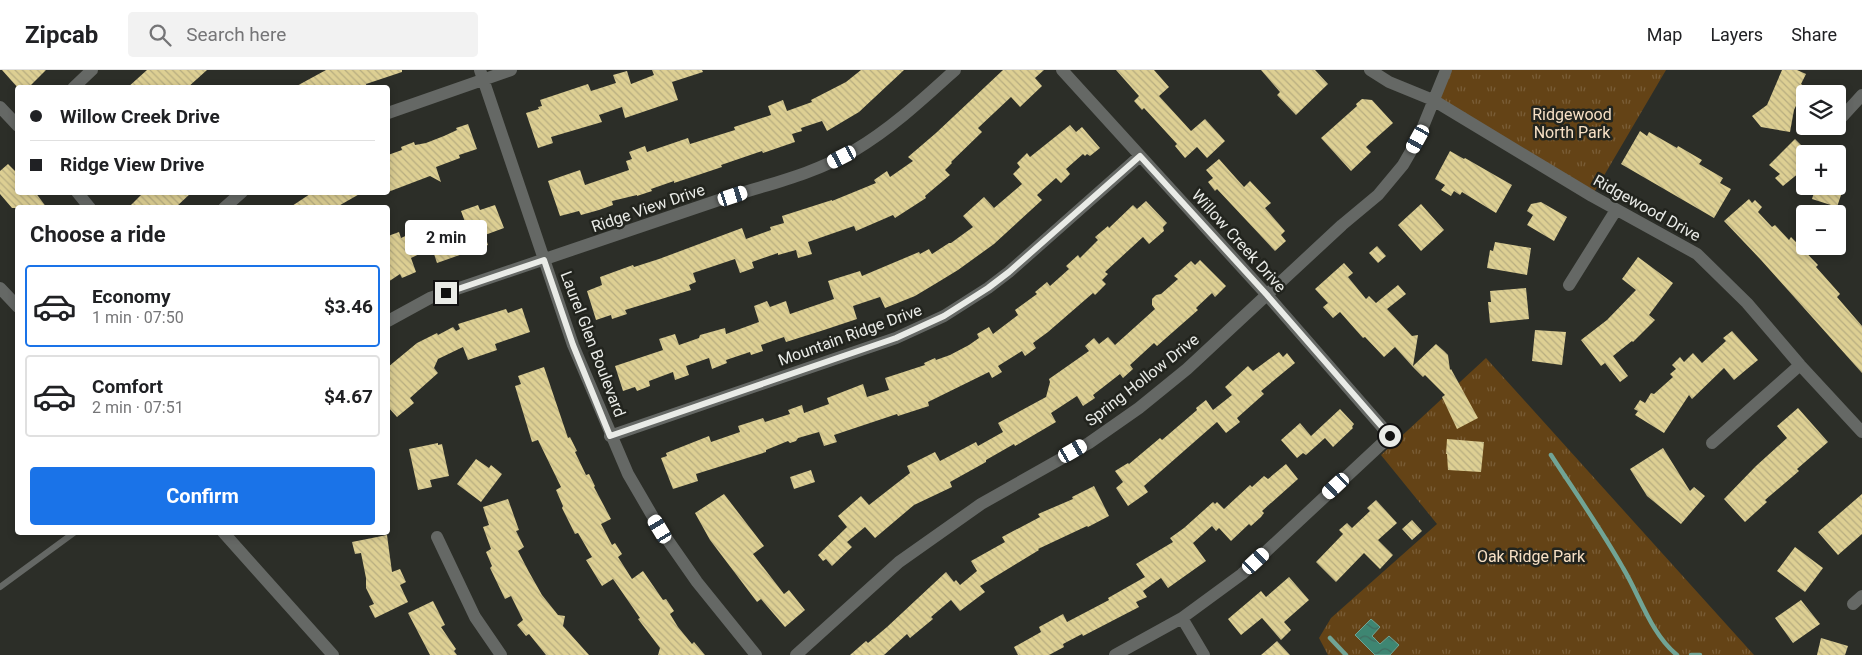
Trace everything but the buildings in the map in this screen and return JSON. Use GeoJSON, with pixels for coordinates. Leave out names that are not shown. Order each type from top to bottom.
{"type":"FeatureCollection","features":[{"type":"Feature","properties":{"kind":"street"},"geometry":{"type":"LineString","coordinates":[[76,85],[92,70]]}},
{"type":"Feature","properties":{"kind":"street"},"geometry":{"type":"LineString","coordinates":[[390,112],[482,75],[511,70]]}},
{"type":"Feature","properties":{"kind":"street","name":"Ridge View Drive"},"geometry":{"type":"LineString","coordinates":[[390,321],[414,305],[430,298],[714,202],[809,172],[832,162],[853,151],[894,124],[955,70]]}},
{"type":"Feature","properties":{"kind":"street","name":"Willow Creek Drive"},"geometry":{"type":"LineString","coordinates":[[1062,70],[1267,295],[1390,436],[1242,574],[1182,618]]}},
{"type":"Feature","properties":{"kind":"street","name":"Ridgewood Drive"},"geometry":{"type":"LineString","coordinates":[[1370,70],[1389,82],[1433,100],[1616,210],[1696,254],[1747,303],[1800,365],[1862,432]]}},
{"type":"Feature","properties":{"kind":"street","name":"Spring Hollow Drive"},"geometry":{"type":"LineString","coordinates":[[796,655],[899,562],[981,504],[1089,442],[1139,408],[1187,369],[1342,225],[1378,195],[1403,165],[1418,139],[1446,70]]}},
{"type":"Feature","properties":{"kind":"street","name":"Laurel Glen Boulevard"},"geometry":{"type":"LineString","coordinates":[[482,75],[573,345],[610,436],[628,474],[660,529],[697,582],[756,655]]}},
{"type":"Feature","properties":{"kind":"street"},"geometry":{"type":"LineString","coordinates":[[1846,113],[1862,95]]}},
{"type":"Feature","properties":{"kind":"street"},"geometry":{"type":"LineString","coordinates":[[0,106],[15,123]]}},
{"type":"Feature","properties":{"kind":"street","name":"Mountain Ridge Drive"},"geometry":{"type":"LineString","coordinates":[[610,436],[896,338],[944,316],[1009,272],[1140,156]]}},
{"type":"Feature","properties":{"kind":"street"},"geometry":{"type":"LineString","coordinates":[[79,195],[88,205]]}},
{"type":"Feature","properties":{"kind":"street"},"geometry":{"type":"LineString","coordinates":[[227,205],[239,195]]}},
{"type":"Feature","properties":{"kind":"street"},"geometry":{"type":"LineString","coordinates":[[1569,285],[1616,210]]}},
{"type":"Feature","properties":{"kind":"street"},"geometry":{"type":"LineString","coordinates":[[0,288],[15,304]]}},
{"type":"Feature","properties":{"kind":"street"},"geometry":{"type":"LineString","coordinates":[[1712,443],[1800,365]]}},
{"type":"Feature","properties":{"kind":"street"},"geometry":{"type":"LineString","coordinates":[[226,535],[334,655]]}},
{"type":"Feature","properties":{"kind":"street"},"geometry":{"type":"LineString","coordinates":[[437,536],[475,617],[501,655]]}},
{"type":"Feature","properties":{"kind":"street"},"geometry":{"type":"LineString","coordinates":[[1115,655],[1182,618],[1204,655]]}},
{"type":"Feature","properties":{"kind":"lane"},"geometry":{"type":"LineString","coordinates":[[0,587],[71,535]]}},
{"type":"Feature","properties":{"kind":"green space","name":"Ridgewood North Park"},"geometry":{"type":"Polygon","coordinates":[[[1446,70],[1666,70],[1592,196],[1433,100],[1446,70]]]}},
{"type":"Feature","properties":{"kind":"green space","name":"Oak Ridge Park"},"geometry":{"type":"Polygon","coordinates":[[[1486,358],[1754,655],[1328,655],[1319,638],[1331,618],[1437,524],[1381,455],[1486,358]]]}},
{"type":"Feature","properties":{"kind":"water"},"geometry":{"type":"Polygon","coordinates":[[[1371,619],[1380,627],[1372,636],[1380,644],[1389,636],[1399,645],[1390,655],[1375,655],[1355,635],[1371,619]]]}},
{"type":"Feature","properties":{"kind":"waterway"},"geometry":{"type":"LineString","coordinates":[[1551,455],[1615,553],[1653,626],[1677,655]]}},
{"type":"Feature","properties":{"kind":"waterway"},"geometry":{"type":"LineString","coordinates":[[1330,638],[1346,655]]}},
{"type":"Feature","properties":{"kind":"waterway"},"geometry":{"type":"LineString","coordinates":[[1691,655],[1700,655]]}},
{"type":"Feature","properties":{"kind":"route"},"geometry":{"type":"LineString","coordinates":[[446,293],[544,260],[573,345],[610,436],[896,338],[944,316],[967,303],[1009,272],[1140,156],[1267,295],[1390,436]]}}]}
